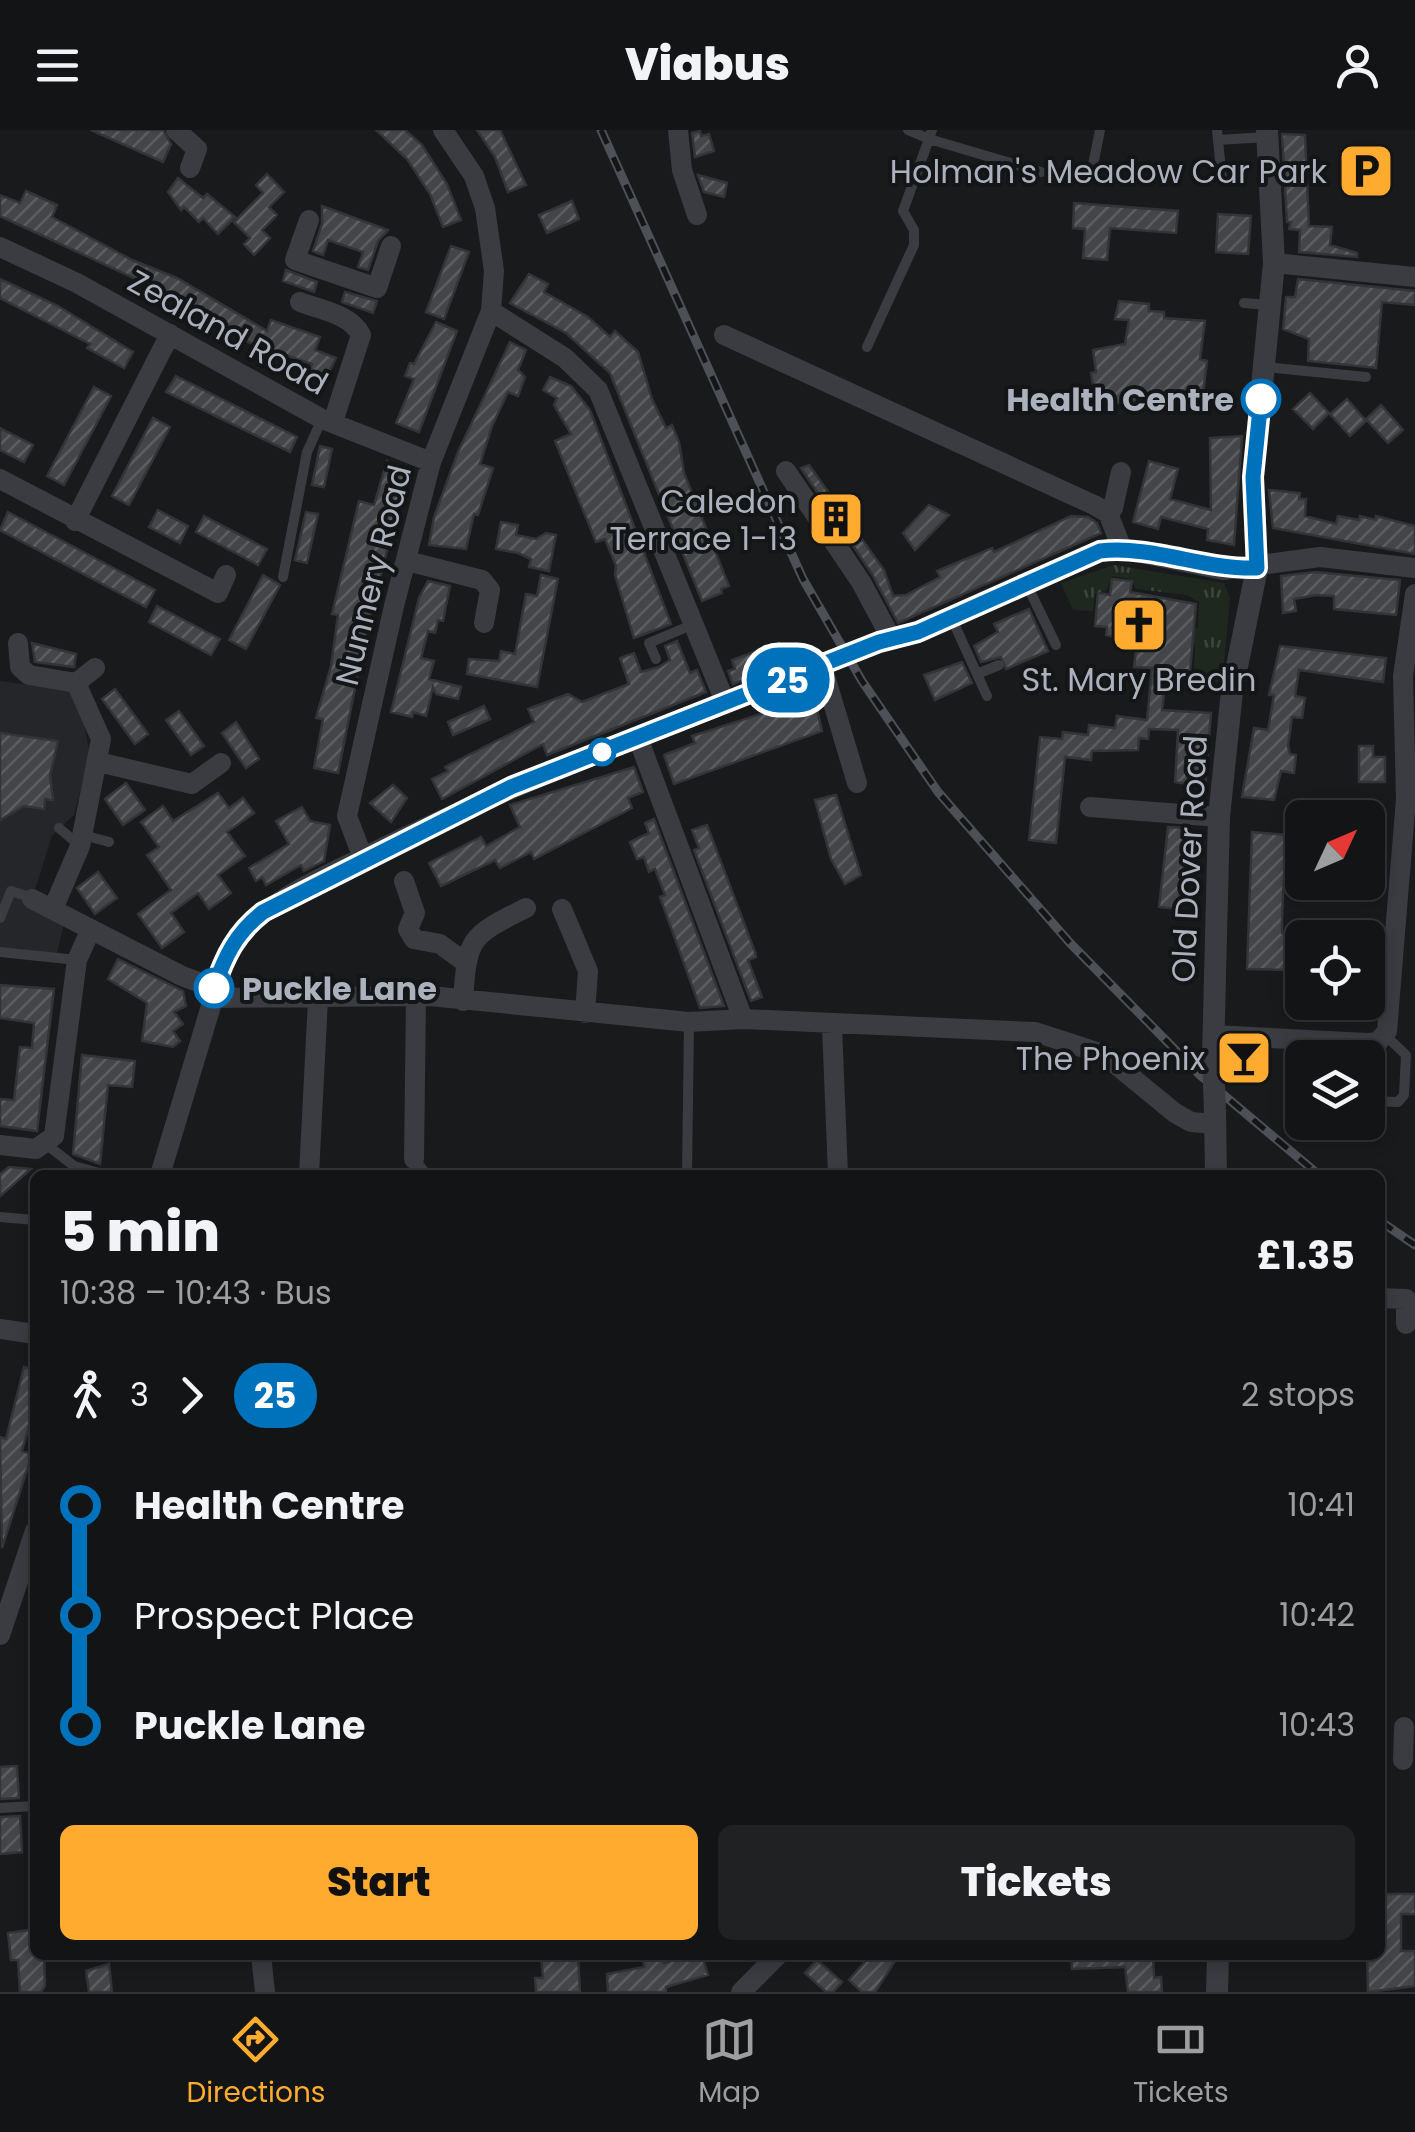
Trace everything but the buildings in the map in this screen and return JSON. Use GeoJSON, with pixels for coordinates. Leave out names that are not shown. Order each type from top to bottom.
{"type":"FeatureCollection","features":[{"type":"Feature","properties":{"kind":"street"},"geometry":{"type":"LineString","coordinates":[[176,130],[198,148],[190,168]]}},
{"type":"Feature","properties":{"kind":"street","name":"Nunnery Road"},"geometry":{"type":"LineString","coordinates":[[363,858],[347,816],[431,462],[490,311],[494,271],[485,208],[462,156],[443,130]]}},
{"type":"Feature","properties":{"kind":"street"},"geometry":{"type":"LineString","coordinates":[[678,130],[682,170],[697,216]]}},
{"type":"Feature","properties":{"kind":"street","name":"Old Dover Road"},"geometry":{"type":"LineString","coordinates":[[1216,1170],[1213,1045],[1219,817],[1232,691],[1257,568],[1253,477],[1258,360],[1274,263],[1267,133]]}},
{"type":"Feature","properties":{"kind":"street"},"geometry":{"type":"LineString","coordinates":[[309,220],[295,260],[377,288],[391,246]]}},
{"type":"Feature","properties":{"kind":"street","name":"Zealand Road"},"geometry":{"type":"LineString","coordinates":[[0,247],[78,282],[327,420],[431,462]]}},
{"type":"Feature","properties":{"kind":"street"},"geometry":{"type":"LineString","coordinates":[[1274,263],[1415,277]]}},
{"type":"Feature","properties":{"kind":"street"},"geometry":{"type":"LineString","coordinates":[[322,310],[335,274]]}},
{"type":"Feature","properties":{"kind":"street"},"geometry":{"type":"LineString","coordinates":[[300,302],[355,324],[362,334],[327,420]]}},
{"type":"Feature","properties":{"kind":"street"},"geometry":{"type":"LineString","coordinates":[[490,311],[565,358],[598,390],[726,704]]}},
{"type":"Feature","properties":{"kind":"street"},"geometry":{"type":"LineString","coordinates":[[75,521],[170,334]]}},
{"type":"Feature","properties":{"kind":"street"},"geometry":{"type":"LineString","coordinates":[[724,335],[1108,513],[1122,548]]}},
{"type":"Feature","properties":{"kind":"street"},"geometry":{"type":"LineString","coordinates":[[786,471],[861,583],[885,640]]}},
{"type":"Feature","properties":{"kind":"street"},"geometry":{"type":"LineString","coordinates":[[1108,513],[1113,508],[1121,472]]}},
{"type":"Feature","properties":{"kind":"street"},"geometry":{"type":"LineString","coordinates":[[0,480],[218,593],[226,575]]}},
{"type":"Feature","properties":{"kind":"street"},"geometry":{"type":"LineString","coordinates":[[161,1170],[226,953],[247,924],[363,858],[511,787],[951,616],[1100,551],[1122,548],[1223,570],[1257,568],[1289,558],[1320,557],[1415,568]]}},
{"type":"Feature","properties":{"kind":"street"},"geometry":{"type":"LineString","coordinates":[[407,561],[482,580],[490,590],[492,614]]}},
{"type":"Feature","properties":{"kind":"street"},"geometry":{"type":"LineString","coordinates":[[1213,1045],[1368,1044],[1385,1035],[1390,1016],[1406,800],[1403,676],[1415,594]]}},
{"type":"Feature","properties":{"kind":"street"},"geometry":{"type":"LineString","coordinates":[[18,643],[20,667],[29,674],[76,682],[95,668]]}},
{"type":"Feature","properties":{"kind":"street"},"geometry":{"type":"LineString","coordinates":[[822,666],[860,775]]}},
{"type":"Feature","properties":{"kind":"street"},"geometry":{"type":"LineString","coordinates":[[53,910],[81,840],[101,738],[76,682]]}},
{"type":"Feature","properties":{"kind":"street"},"geometry":{"type":"LineString","coordinates":[[638,738],[742,1019]]}},
{"type":"Feature","properties":{"kind":"street"},"geometry":{"type":"LineString","coordinates":[[98,762],[192,784],[222,762]]}},
{"type":"Feature","properties":{"kind":"street"},"geometry":{"type":"LineString","coordinates":[[1090,807],[1219,817]]}},
{"type":"Feature","properties":{"kind":"street"},"geometry":{"type":"LineString","coordinates":[[404,881],[414,914],[408,929],[414,939],[440,944],[466,964]]}},
{"type":"Feature","properties":{"kind":"street"},"geometry":{"type":"LineString","coordinates":[[32,899],[213,993],[318,998],[416,996],[689,1022],[742,1019],[832,1026],[1035,1032],[1078,1042],[1103,1054],[1191,1122],[1215,1118]]}},
{"type":"Feature","properties":{"kind":"street"},"geometry":{"type":"LineString","coordinates":[[463,1000],[466,964],[481,930],[526,908]]}},
{"type":"Feature","properties":{"kind":"street"},"geometry":{"type":"LineString","coordinates":[[562,910],[588,971],[585,1013]]}},
{"type":"Feature","properties":{"kind":"street"},"geometry":{"type":"LineString","coordinates":[[0,1145],[36,1149],[47,1144],[56,1125],[78,960],[91,929]]}},
{"type":"Feature","properties":{"kind":"street"},"geometry":{"type":"LineString","coordinates":[[416,996],[420,1167]]}},
{"type":"Feature","properties":{"kind":"street"},"geometry":{"type":"LineString","coordinates":[[308,1170],[318,998]]}},
{"type":"Feature","properties":{"kind":"street"},"geometry":{"type":"LineString","coordinates":[[832,1026],[838,1170]]}},
{"type":"Feature","properties":{"kind":"street"},"geometry":{"type":"LineString","coordinates":[[1385,1298],[1411,1299],[1406,1324]]}},
{"type":"Feature","properties":{"kind":"street"},"geometry":{"type":"LineString","coordinates":[[0,1329],[30,1333]]}},
{"type":"Feature","properties":{"kind":"street"},"geometry":{"type":"LineString","coordinates":[[0,1636],[30,1546]]}},
{"type":"Feature","properties":{"kind":"street"},"geometry":{"type":"LineString","coordinates":[[1385,1743],[1404,1743]]}},
{"type":"Feature","properties":{"kind":"street"},"geometry":{"type":"LineString","coordinates":[[262,1960],[265,1992]]}},
{"type":"Feature","properties":{"kind":"street"},"geometry":{"type":"LineString","coordinates":[[741,1992],[773,1960]]}},
{"type":"Feature","properties":{"kind":"street"},"geometry":{"type":"LineString","coordinates":[[1217,1992],[1218,1960]]}},
{"type":"Feature","properties":{"kind":"lane"},"geometry":{"type":"LineString","coordinates":[[908,130],[1041,172]]}},
{"type":"Feature","properties":{"kind":"lane"},"geometry":{"type":"LineString","coordinates":[[1092,170],[1100,130]]}},
{"type":"Feature","properties":{"kind":"lane"},"geometry":{"type":"LineString","coordinates":[[1222,180],[1217,135],[1267,133]]}},
{"type":"Feature","properties":{"kind":"lane"},"geometry":{"type":"LineString","coordinates":[[866,346],[914,244],[914,230],[904,211],[931,135]]}},
{"type":"Feature","properties":{"kind":"lane"},"geometry":{"type":"LineString","coordinates":[[1244,303],[1270,305]]}},
{"type":"Feature","properties":{"kind":"lane"},"geometry":{"type":"LineString","coordinates":[[1258,360],[1366,377]]}},
{"type":"Feature","properties":{"kind":"lane"},"geometry":{"type":"LineString","coordinates":[[283,577],[307,452],[327,420]]}},
{"type":"Feature","properties":{"kind":"lane"},"geometry":{"type":"LineString","coordinates":[[1026,583],[1056,645]]}},
{"type":"Feature","properties":{"kind":"lane"},"geometry":{"type":"LineString","coordinates":[[951,616],[987,696]]}},
{"type":"Feature","properties":{"kind":"lane"},"geometry":{"type":"LineString","coordinates":[[656,660],[649,643],[694,624]]}},
{"type":"Feature","properties":{"kind":"lane"},"geometry":{"type":"LineString","coordinates":[[977,674],[999,665]]}},
{"type":"Feature","properties":{"kind":"lane"},"geometry":{"type":"LineString","coordinates":[[58,828],[81,840],[110,842]]}},
{"type":"Feature","properties":{"kind":"lane"},"geometry":{"type":"LineString","coordinates":[[0,918],[12,890],[32,899]]}},
{"type":"Feature","properties":{"kind":"lane"},"geometry":{"type":"LineString","coordinates":[[0,952],[78,960]]}},
{"type":"Feature","properties":{"kind":"lane"},"geometry":{"type":"LineString","coordinates":[[686,1170],[689,1022]]}},
{"type":"Feature","properties":{"kind":"lane"},"geometry":{"type":"LineString","coordinates":[[1385,1035],[1406,1055],[1404,1096],[1398,1102],[1385,1101]]}},
{"type":"Feature","properties":{"kind":"lane"},"geometry":{"type":"LineString","coordinates":[[47,1144],[74,1166],[88,1170]]}},
{"type":"Feature","properties":{"kind":"lane"},"geometry":{"type":"LineString","coordinates":[[0,1216],[30,1219]]}},
{"type":"Feature","properties":{"kind":"lane"},"geometry":{"type":"LineString","coordinates":[[0,1808],[30,1806]]}},
{"type":"Feature","properties":{"kind":"shaded area"},"geometry":{"type":"Polygon","coordinates":[[[0,681],[68,690],[84,725],[90,754],[74,815],[52,836],[30,905],[64,923],[57,954],[0,948],[0,681]]]}},
{"type":"Feature","properties":{"kind":"green space"},"geometry":{"type":"Polygon","coordinates":[[[1114,565],[1224,583],[1230,599],[1222,683],[1194,673],[1195,645],[1184,641],[1187,626],[1198,628],[1199,602],[1187,595],[1136,589],[1131,579],[1112,576],[1106,591],[1095,593],[1093,611],[1073,610],[1061,583],[1114,565]]]}},
{"type":"Feature","properties":{"kind":"railway"},"geometry":{"type":"LineString","coordinates":[[601,130],[803,579],[862,681],[938,792],[1070,943],[1200,1075],[1313,1170]]}},
{"type":"Feature","properties":{"kind":"railway"},"geometry":{"type":"LineString","coordinates":[[1385,1224],[1415,1245]]}},
{"type":"Feature","properties":{"kind":"bus line","name":"25"},"geometry":{"type":"LineString","coordinates":[[214,988],[226,953],[238,934],[263,912],[312,883],[511,787],[879,642],[918,632],[1100,551],[1122,548],[1223,570],[1257,568],[1253,477],[1261,399]]}},
{"type":"Feature","properties":{"kind":"place","name":"Holman's Meadow Car Park"},"geometry":{"type":"Point","coordinates":[1366,171]}},
{"type":"Feature","properties":{"kind":"place","name":"Health Centre"},"geometry":{"type":"Point","coordinates":[1261,399]}},
{"type":"Feature","properties":{"kind":"place","name":"Caledon Terrace 1-13"},"geometry":{"type":"Point","coordinates":[836,519]}},
{"type":"Feature","properties":{"kind":"place","name":"St. Mary Bredin"},"geometry":{"type":"Point","coordinates":[1139,625]}},
{"type":"Feature","properties":{"kind":"place","name":"Puckle Lane"},"geometry":{"type":"Point","coordinates":[214,988]}},
{"type":"Feature","properties":{"kind":"place","name":"The Phoenix"},"geometry":{"type":"Point","coordinates":[1244,1058]}}]}
